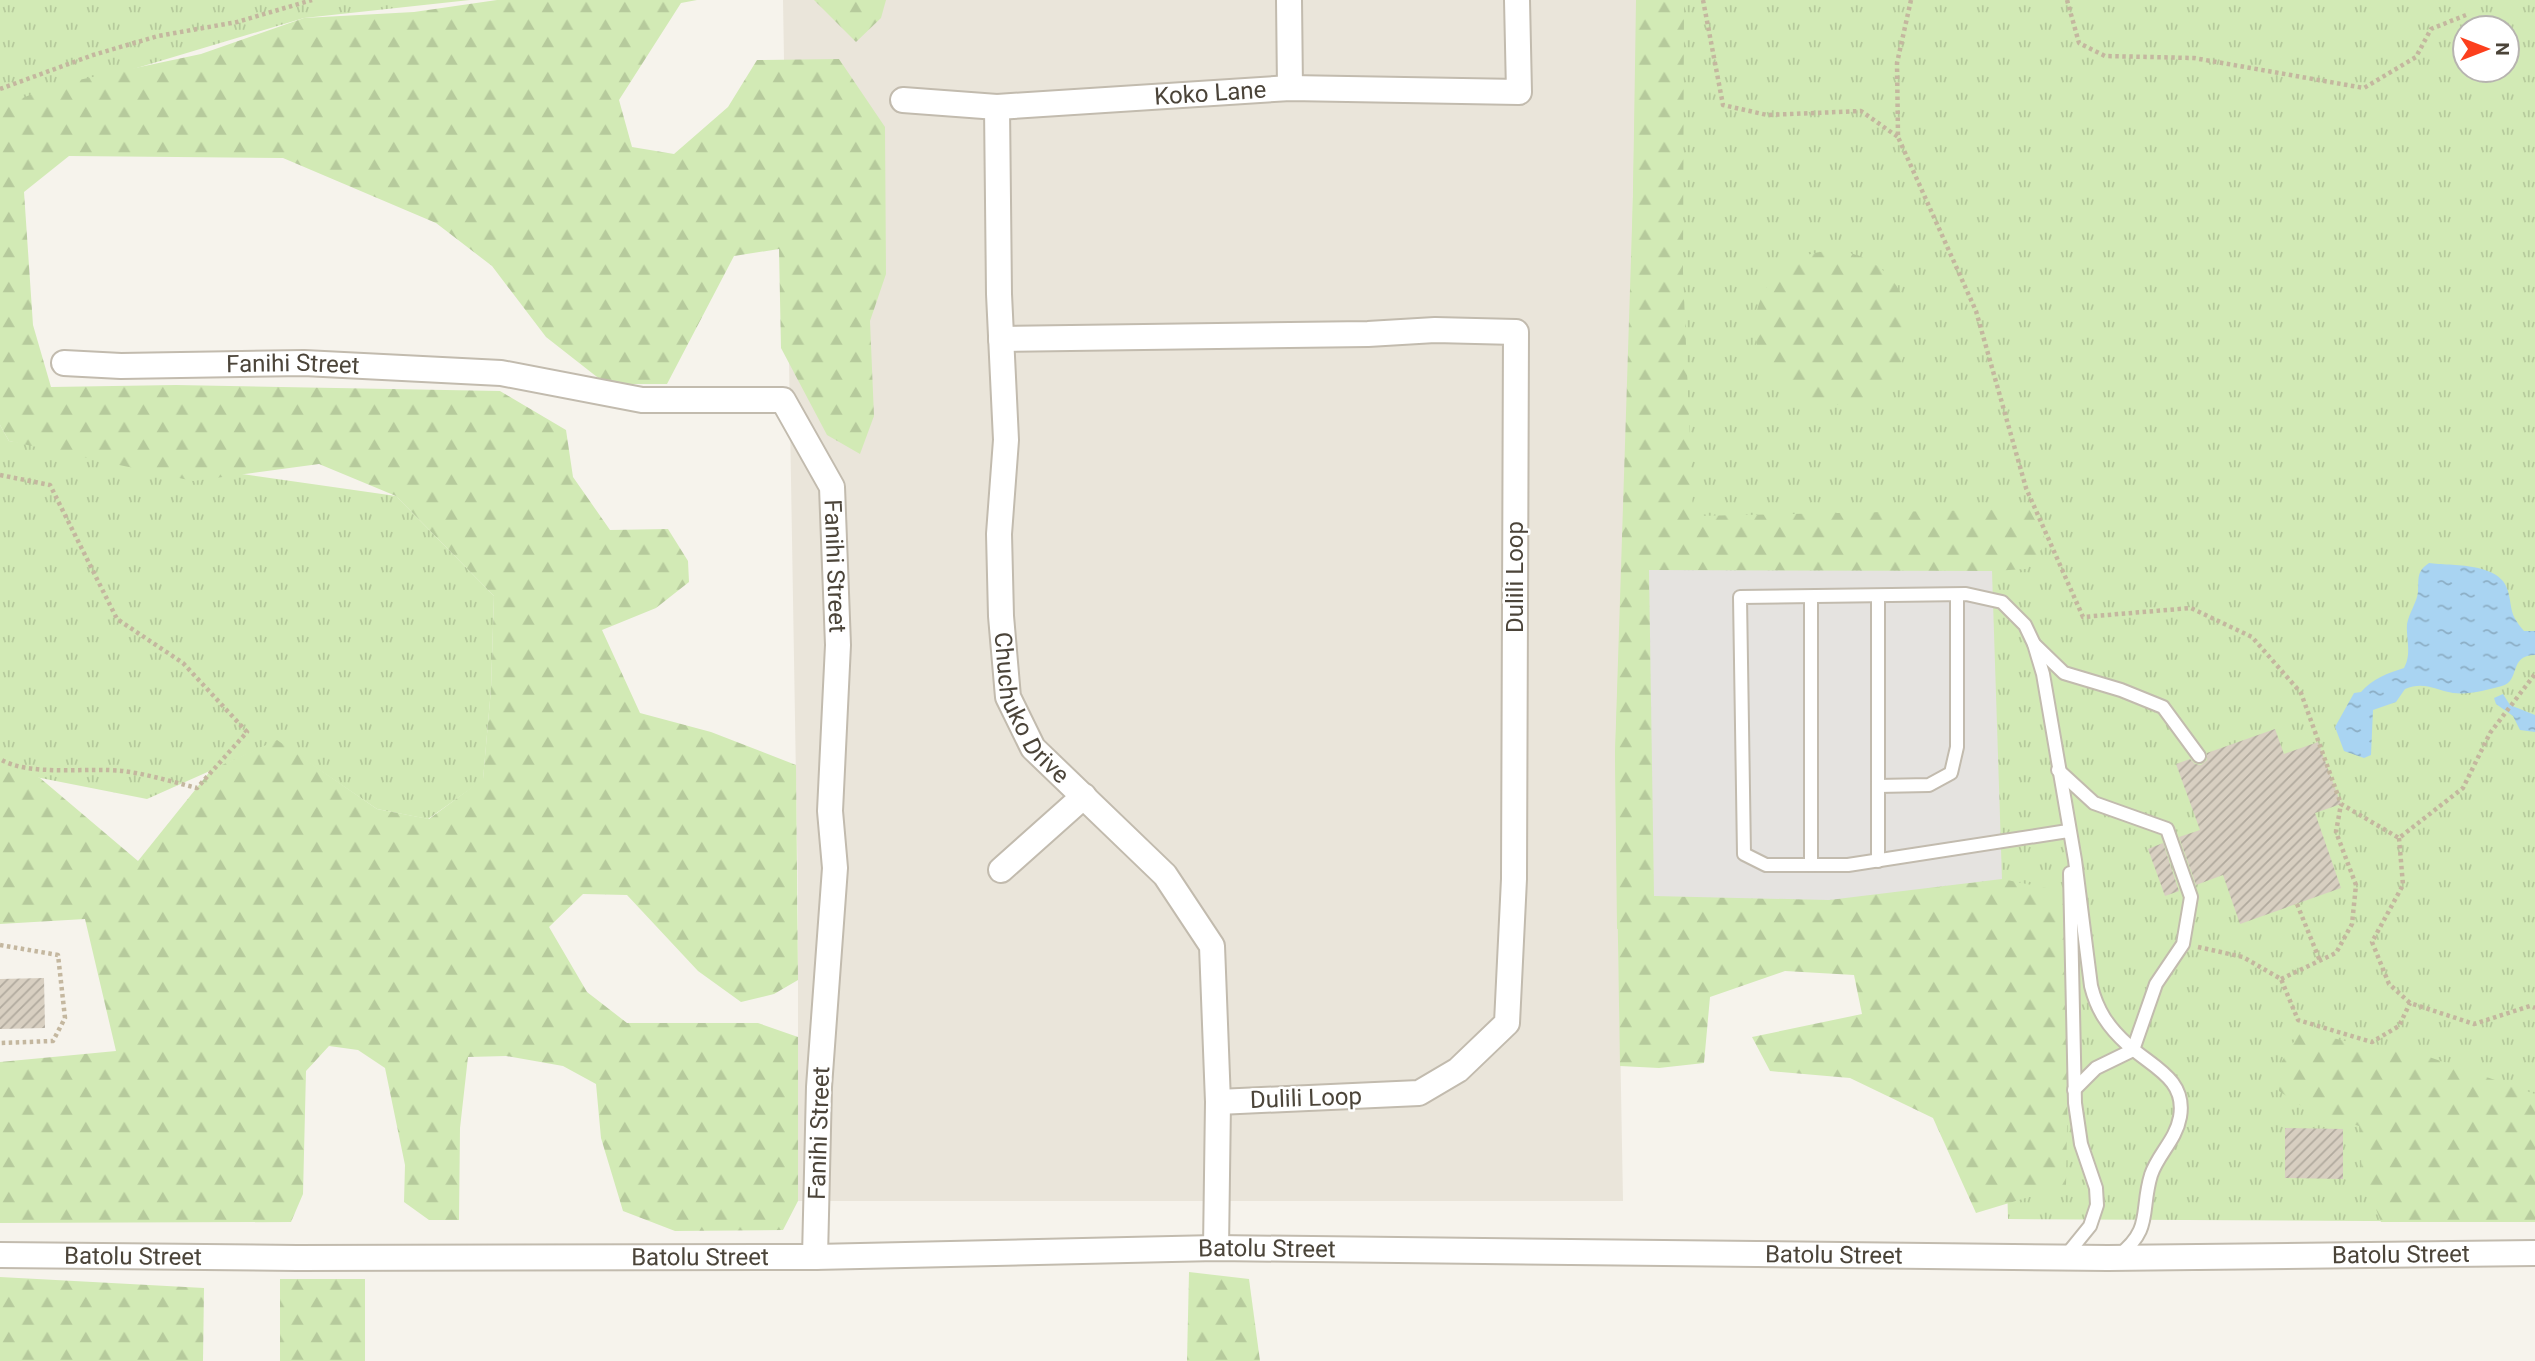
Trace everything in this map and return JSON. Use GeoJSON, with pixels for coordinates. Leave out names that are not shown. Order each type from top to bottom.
{"type":"FeatureCollection","features":[{"type":"Feature","properties":{"kind":"street"},"geometry":{"type":"LineString","coordinates":[[1289,0],[1290,88]]}},
{"type":"Feature","properties":{"kind":"street","name":"Koko Lane"},"geometry":{"type":"LineString","coordinates":[[903,100],[997,107],[1290,88],[1518,92],[1517,0]]}},
{"type":"Feature","properties":{"kind":"street","name":"Chuchuko Drive"},"geometry":{"type":"LineString","coordinates":[[997,107],[1006,440],[999,534],[1008,697],[1033,748],[1165,874],[1212,946],[1218,1102],[1216,1248]]}},
{"type":"Feature","properties":{"kind":"street","name":"Dulili Loop"},"geometry":{"type":"LineString","coordinates":[[1002,339],[1368,334],[1435,330],[1516,332],[1514,879],[1507,1023],[1458,1070],[1419,1093],[1218,1102]]}},
{"type":"Feature","properties":{"kind":"street","name":"Fanihi Street"},"geometry":{"type":"LineString","coordinates":[[64,363],[121,366],[304,363],[488,372],[642,400],[783,400],[832,487],[838,645],[830,811],[835,868],[818,1087],[815,1257]]}},
{"type":"Feature","properties":{"kind":"street"},"geometry":{"type":"LineString","coordinates":[[1002,870],[1084,796]]}},
{"type":"Feature","properties":{"kind":"street","name":"Batolu Street"},"geometry":{"type":"LineString","coordinates":[[0,1255],[297,1258],[815,1257],[1216,1248],[2064,1258],[2535,1253]]}},
{"type":"Feature","properties":{"kind":"lane"},"geometry":{"type":"LineString","coordinates":[[2068,831],[1848,865],[1766,865],[1744,854],[1740,597],[1966,594],[2002,602],[2025,625],[2043,674],[2067,816],[2095,1002],[2103,1018],[2133,1050],[2168,1075],[2177,1088],[2181,1102],[2176,1130],[2150,1177],[2146,1211],[2137,1239],[2115,1258]]}},
{"type":"Feature","properties":{"kind":"lane"},"geometry":{"type":"LineString","coordinates":[[1878,786],[1929,785],[1951,773],[1957,747],[1957,595]]}},
{"type":"Feature","properties":{"kind":"lane"},"geometry":{"type":"LineString","coordinates":[[1878,596],[1878,861]]}},
{"type":"Feature","properties":{"kind":"lane"},"geometry":{"type":"LineString","coordinates":[[1811,597],[1811,865]]}},
{"type":"Feature","properties":{"kind":"lane"},"geometry":{"type":"LineString","coordinates":[[2034,644],[2064,673],[2122,690],[2163,707],[2199,756]]}},
{"type":"Feature","properties":{"kind":"lane"},"geometry":{"type":"LineString","coordinates":[[2058,770],[2094,803],[2167,829],[2191,897],[2183,944],[2156,985],[2133,1050],[2096,1069],[2074,1090]]}},
{"type":"Feature","properties":{"kind":"lane"},"geometry":{"type":"LineString","coordinates":[[2064,1258],[2090,1226],[2097,1205],[2096,1188],[2081,1144],[2074,1090],[2067,816]]}},
{"type":"Feature","properties":{"kind":"path"},"geometry":{"type":"LineString","coordinates":[[0,89],[93,55],[158,36],[237,22],[312,0]]}},
{"type":"Feature","properties":{"kind":"path"},"geometry":{"type":"LineString","coordinates":[[1703,0],[1723,105],[1767,115],[1861,111],[1898,137]]}},
{"type":"Feature","properties":{"kind":"path"},"geometry":{"type":"LineString","coordinates":[[1911,0],[1897,63],[1898,137],[1976,311],[2026,488],[2083,617],[2191,608],[2252,637],[2301,693],[2341,804],[2336,832],[2356,885],[2352,924],[2336,953],[2281,979]]}},
{"type":"Feature","properties":{"kind":"path"},"geometry":{"type":"LineString","coordinates":[[2067,0],[2079,43],[2105,56],[2194,58],[2364,88],[2416,57],[2431,29],[2451,21]]}},
{"type":"Feature","properties":{"kind":"path"},"geometry":{"type":"LineString","coordinates":[[0,475],[50,485],[117,619],[183,663],[247,732],[197,788],[123,771],[56,770],[9,764],[0,759]]}},
{"type":"Feature","properties":{"kind":"path"},"geometry":{"type":"LineString","coordinates":[[2399,838],[2463,788],[2490,733],[2535,674]]}},
{"type":"Feature","properties":{"kind":"path"},"geometry":{"type":"LineString","coordinates":[[2341,804],[2399,838]]}},
{"type":"Feature","properties":{"kind":"path"},"geometry":{"type":"LineString","coordinates":[[2399,838],[2403,885],[2372,942],[2389,984],[2410,1003],[2474,1024],[2530,1006],[2535,1008]]}},
{"type":"Feature","properties":{"kind":"path"},"geometry":{"type":"LineString","coordinates":[[2297,904],[2320,961]]}},
{"type":"Feature","properties":{"kind":"path"},"geometry":{"type":"LineString","coordinates":[[2183,944],[2243,957],[2281,979],[2298,1020],[2372,1042],[2399,1027],[2410,1003]]}},
{"type":"Feature","properties":{"kind":"path"},"geometry":{"type":"LineString","coordinates":[[0,945],[58,954],[65,1018],[53,1041],[0,1043]]}},
{"type":"Feature","properties":{"kind":"shaded area"},"geometry":{"type":"Polygon","coordinates":[[[783,0],[1637,0],[1629,377],[1615,754],[1623,1201],[798,1201],[798,898],[783,0]]]}},
{"type":"Feature","properties":{"kind":"shaded area"},"geometry":{"type":"Polygon","coordinates":[[[1649,570],[1992,571],[2002,879],[1829,900],[1654,896],[1649,570]]]}},
{"type":"Feature","properties":{"kind":"green space"},"geometry":{"type":"Polygon","coordinates":[[[0,0],[470,0],[304,18],[0,109],[0,0]]]}},
{"type":"Feature","properties":{"kind":"green space"},"geometry":{"type":"Polygon","coordinates":[[[497,0],[697,0],[681,3],[619,100],[632,147],[674,154],[728,107],[757,60],[839,59],[885,127],[886,274],[870,321],[874,416],[860,454],[827,435],[781,348],[779,249],[734,256],[667,384],[606,384],[546,337],[492,266],[436,223],[283,158],[69,156],[24,192],[33,325],[51,387],[176,385],[500,391],[566,430],[573,477],[610,530],[668,529],[688,561],[689,582],[656,608],[602,630],[640,713],[711,732],[796,765],[798,980],[774,994],[741,1002],[698,971],[627,895],[583,894],[549,927],[587,992],[627,1023],[758,1023],[798,1037],[798,1201],[783,1230],[675,1231],[623,1211],[601,1138],[596,1084],[563,1066],[506,1056],[468,1057],[460,1128],[459,1220],[429,1220],[404,1202],[405,1165],[385,1068],[358,1050],[329,1046],[306,1071],[303,1194],[291,1222],[0,1223],[0,1062],[116,1051],[85,919],[0,924],[0,760],[40,778],[138,861],[211,770],[277,740],[377,809],[429,819],[483,779],[491,689],[494,596],[396,496],[319,464],[193,481],[9,441],[0,425],[0,107],[55,85],[201,54],[304,18],[414,12],[497,0]]]}},
{"type":"Feature","properties":{"kind":"green space"},"geometry":{"type":"Polygon","coordinates":[[[814,0],[886,0],[881,18],[856,42],[814,0]]]}},
{"type":"Feature","properties":{"kind":"green space"},"geometry":{"type":"Polygon","coordinates":[[[1636,0],[1684,0],[1683,272],[1693,516],[2029,509],[2047,542],[2026,569],[1649,570],[1655,896],[1829,900],[2002,879],[2071,893],[2066,1186],[1976,1213],[1933,1118],[1850,1078],[1770,1071],[1752,1037],[1862,1014],[1854,975],[1785,971],[1710,997],[1704,1063],[1659,1068],[1620,1066],[1615,754],[1633,196],[1636,0]]]}},
{"type":"Feature","properties":{"kind":"green space"},"geometry":{"type":"Polygon","coordinates":[[[1637,0],[2535,0],[2535,1222],[2008,1219],[2004,1073],[1836,924],[1617,929],[1615,754],[1629,377],[1637,0]]]}},
{"type":"Feature","properties":{"kind":"green space"},"geometry":{"type":"Polygon","coordinates":[[[1832,251],[1862,256],[1887,273],[1904,298],[1909,328],[1904,358],[1887,383],[1862,400],[1832,405],[1802,400],[1777,383],[1760,358],[1755,328],[1760,298],[1777,273],[1802,256],[1832,251]]]}},
{"type":"Feature","properties":{"kind":"green space"},"geometry":{"type":"Polygon","coordinates":[[[0,425],[9,441],[396,496],[494,596],[491,689],[483,780],[428,819],[377,809],[277,741],[147,799],[0,770],[0,425]]]}},
{"type":"Feature","properties":{"kind":"green space"},"geometry":{"type":"Polygon","coordinates":[[[2301,1030],[2369,1047],[2412,1051],[2535,1094],[2535,1222],[2381,1222],[2362,1173],[2359,1126],[2306,1109],[2279,1091],[2279,1066],[2301,1030]]]}},
{"type":"Feature","properties":{"kind":"green space"},"geometry":{"type":"Polygon","coordinates":[[[1189,1272],[1249,1279],[1260,1361],[1187,1361],[1189,1272]]]}},
{"type":"Feature","properties":{"kind":"green space"},"geometry":{"type":"Polygon","coordinates":[[[0,1277],[204,1288],[203,1361],[0,1361],[0,1277]]]}},
{"type":"Feature","properties":{"kind":"green space"},"geometry":{"type":"Polygon","coordinates":[[[280,1279],[365,1279],[365,1361],[280,1361],[280,1279]]]}},
{"type":"Feature","properties":{"kind":"water"},"geometry":{"type":"Polygon","coordinates":[[[2429,563],[2474,567],[2496,575],[2508,591],[2512,612],[2519,625],[2524,631],[2535,631],[2535,655],[2521,659],[2508,683],[2496,688],[2459,693],[2424,686],[2405,689],[2396,702],[2373,710],[2371,755],[2364,758],[2344,751],[2335,727],[2354,693],[2361,692],[2381,677],[2404,668],[2408,652],[2407,624],[2417,596],[2420,572],[2429,563]]]}},
{"type":"Feature","properties":{"kind":"water"},"geometry":{"type":"Polygon","coordinates":[[[2503,694],[2510,705],[2535,715],[2535,732],[2520,730],[2513,716],[2496,704],[2494,698],[2503,694]]]}},
{"type":"Feature","properties":{"kind":"building"},"geometry":{"type":"Polygon","coordinates":[[[2275,729],[2284,754],[2318,742],[2341,804],[2315,813],[2341,888],[2240,924],[2223,875],[2196,885],[2179,837],[2200,830],[2176,764],[2190,759],[2201,765],[2207,760],[2207,753],[2275,729]]]}},
{"type":"Feature","properties":{"kind":"building"},"geometry":{"type":"Polygon","coordinates":[[[2163,843],[2179,891],[2165,896],[2148,849],[2163,843]]]}},
{"type":"Feature","properties":{"kind":"building"},"geometry":{"type":"Polygon","coordinates":[[[44,978],[45,1028],[0,1029],[0,979],[44,978]]]}},
{"type":"Feature","properties":{"kind":"building"},"geometry":{"type":"Polygon","coordinates":[[[2285,1128],[2343,1129],[2343,1179],[2285,1178],[2285,1128]]]}}]}
